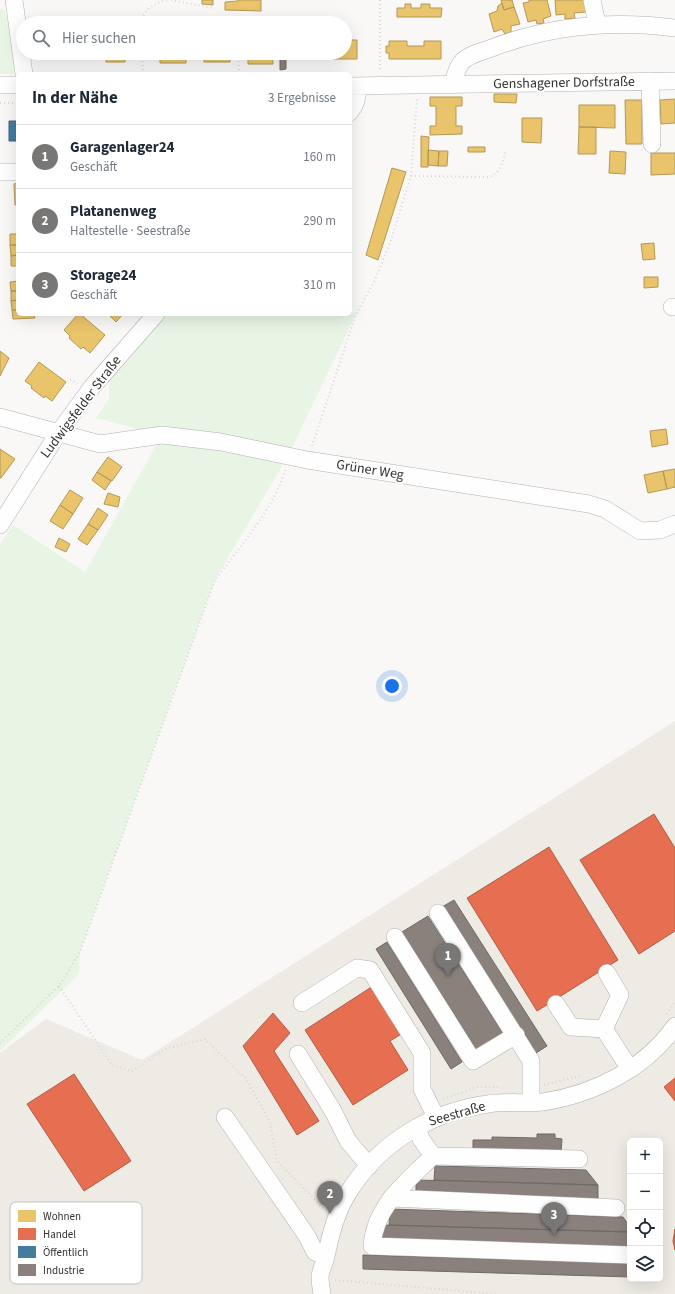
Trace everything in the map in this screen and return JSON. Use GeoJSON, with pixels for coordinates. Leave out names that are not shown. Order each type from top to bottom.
{"type":"FeatureCollection","features":[{"type":"Feature","properties":{"kind":"street"},"geometry":{"type":"LineString","coordinates":[[14,0],[16,16]]}},
{"type":"Feature","properties":{"kind":"street"},"geometry":{"type":"LineString","coordinates":[[592,0],[597,24]]}},
{"type":"Feature","properties":{"kind":"street"},"geometry":{"type":"LineString","coordinates":[[453,85],[456,73],[462,62],[471,56],[521,37],[597,24],[649,24],[675,28]]}},
{"type":"Feature","properties":{"kind":"street"},"geometry":{"type":"LineString","coordinates":[[22,60],[24,72]]}},
{"type":"Feature","properties":{"kind":"street"},"geometry":{"type":"LineString","coordinates":[[650,81],[652,144]]}},
{"type":"Feature","properties":{"kind":"street","name":"Genshagener Dorfstraße"},"geometry":{"type":"LineString","coordinates":[[354,86],[675,81]]}},
{"type":"Feature","properties":{"kind":"street"},"geometry":{"type":"LineString","coordinates":[[0,85],[16,85]]}},
{"type":"Feature","properties":{"kind":"street"},"geometry":{"type":"LineString","coordinates":[[352,108],[358,95],[354,86]]}},
{"type":"Feature","properties":{"kind":"street"},"geometry":{"type":"LineString","coordinates":[[0,172],[16,172]]}},
{"type":"Feature","properties":{"kind":"street","name":"Ludwigsfelder Straße"},"geometry":{"type":"LineString","coordinates":[[0,525],[59,432],[92,387],[154,316]]}},
{"type":"Feature","properties":{"kind":"street","name":"Grüner Weg"},"geometry":{"type":"LineString","coordinates":[[0,417],[100,444],[162,435],[221,442],[307,460],[589,504],[605,509],[640,531],[660,530],[675,524]]}},
{"type":"Feature","properties":{"kind":"street"},"geometry":{"type":"LineString","coordinates":[[438,912],[531,1061],[532,1102]]}},
{"type":"Feature","properties":{"kind":"street"},"geometry":{"type":"LineString","coordinates":[[395,937],[472,1061],[516,1035]]}},
{"type":"Feature","properties":{"kind":"street"},"geometry":{"type":"LineString","coordinates":[[302,1003],[357,968],[370,970],[422,1053],[422,1089],[436,1117]]}},
{"type":"Feature","properties":{"kind":"street"},"geometry":{"type":"LineString","coordinates":[[604,1029],[620,995],[607,973]]}},
{"type":"Feature","properties":{"kind":"street"},"geometry":{"type":"LineString","coordinates":[[556,1004],[571,1027],[604,1029]]}},
{"type":"Feature","properties":{"kind":"street","name":"Seestraße"},"geometry":{"type":"LineString","coordinates":[[322,1294],[320,1276],[326,1257],[330,1234],[337,1215],[351,1189],[368,1166],[395,1140],[436,1117],[489,1104],[532,1102],[562,1098],[589,1091],[607,1084],[643,1060],[675,1026]]}},
{"type":"Feature","properties":{"kind":"street"},"geometry":{"type":"LineString","coordinates":[[604,1029],[630,1069]]}},
{"type":"Feature","properties":{"kind":"street"},"geometry":{"type":"LineString","coordinates":[[298,1054],[333,1111],[348,1141],[368,1166]]}},
{"type":"Feature","properties":{"kind":"street"},"geometry":{"type":"LineString","coordinates":[[226,1117],[247,1150],[303,1230],[315,1252],[326,1257]]}},
{"type":"Feature","properties":{"kind":"street"},"geometry":{"type":"LineString","coordinates":[[417,1127],[421,1139],[433,1156]]}},
{"type":"Feature","properties":{"kind":"street"},"geometry":{"type":"LineString","coordinates":[[579,1159],[433,1156],[384,1206],[373,1232],[372,1246],[627,1255]]}},
{"type":"Feature","properties":{"kind":"street"},"geometry":{"type":"LineString","coordinates":[[391,1198],[616,1208]]}},
{"type":"Feature","properties":{"kind":"path"},"geometry":{"type":"LineString","coordinates":[[143,16],[149,8],[160,1],[168,0]]}},
{"type":"Feature","properties":{"kind":"path"},"geometry":{"type":"LineString","coordinates":[[171,0],[213,8]]}},
{"type":"Feature","properties":{"kind":"path"},"geometry":{"type":"LineString","coordinates":[[380,0],[381,60]]}},
{"type":"Feature","properties":{"kind":"path"},"geometry":{"type":"LineString","coordinates":[[142,60],[143,72]]}},
{"type":"Feature","properties":{"kind":"path"},"geometry":{"type":"LineString","coordinates":[[238,60],[239,72]]}},
{"type":"Feature","properties":{"kind":"path"},"geometry":{"type":"LineString","coordinates":[[307,460],[356,314],[374,282],[390,243],[411,176],[418,86]]}},
{"type":"Feature","properties":{"kind":"path"},"geometry":{"type":"LineString","coordinates":[[0,103],[16,103]]}},
{"type":"Feature","properties":{"kind":"path"},"geometry":{"type":"LineString","coordinates":[[411,176],[490,177],[495,175],[506,151]]}},
{"type":"Feature","properties":{"kind":"path"},"geometry":{"type":"LineString","coordinates":[[70,379],[78,385]]}},
{"type":"Feature","properties":{"kind":"path"},"geometry":{"type":"LineString","coordinates":[[0,1044],[59,986],[80,952],[215,580],[254,527],[281,486],[288,456]]}},
{"type":"Feature","properties":{"kind":"path"},"geometry":{"type":"LineString","coordinates":[[59,986],[112,1065],[132,1071],[165,1049],[205,1039],[246,1079],[270,1122],[277,1161],[325,1210]]}},
{"type":"Feature","properties":{"kind":"path"},"geometry":{"type":"LineString","coordinates":[[320,1276],[334,1280],[496,1294]]}},
{"type":"Feature","properties":{"kind":"shaded area"},"geometry":{"type":"Polygon","coordinates":[[[675,721],[675,1294],[0,1294],[0,1053],[46,1019],[142,1060],[675,721]]]}},
{"type":"Feature","properties":{"kind":"green space"},"geometry":{"type":"Polygon","coordinates":[[[0,9],[4,9],[16,53],[16,60],[18,60],[19,64],[13,74],[0,74],[0,9]]]}},
{"type":"Feature","properties":{"kind":"green space"},"geometry":{"type":"Polygon","coordinates":[[[352,312],[356,314],[288,456],[215,580],[80,952],[79,974],[0,1051],[0,544],[13,525],[85,572],[162,435],[96,418],[109,398],[109,376],[162,316],[352,316],[352,312]]]}},
{"type":"Feature","properties":{"kind":"building: Wohnen"},"geometry":{"type":"Polygon","coordinates":[[[202,0],[213,0],[213,5],[202,4],[202,0]]]}},
{"type":"Feature","properties":{"kind":"building: Wohnen"},"geometry":{"type":"Polygon","coordinates":[[[238,0],[261,0],[261,11],[225,10],[225,2],[238,0]]]}},
{"type":"Feature","properties":{"kind":"building: Wohnen"},"geometry":{"type":"Polygon","coordinates":[[[501,0],[512,0],[514,7],[504,10],[501,0]]]}},
{"type":"Feature","properties":{"kind":"building: Wohnen"},"geometry":{"type":"Polygon","coordinates":[[[529,0],[547,0],[551,16],[543,19],[544,23],[537,24],[536,20],[528,22],[523,3],[529,2],[529,0]]]}},
{"type":"Feature","properties":{"kind":"building: Wohnen"},"geometry":{"type":"Polygon","coordinates":[[[555,0],[585,0],[586,12],[574,13],[575,18],[565,19],[565,14],[556,15],[555,0]]]}},
{"type":"Feature","properties":{"kind":"building: Wohnen"},"geometry":{"type":"Polygon","coordinates":[[[502,3],[504,10],[514,7],[520,24],[511,26],[511,32],[505,34],[502,29],[494,32],[489,14],[497,11],[498,6],[502,3]]]}},
{"type":"Feature","properties":{"kind":"building: Wohnen"},"geometry":{"type":"Polygon","coordinates":[[[405,4],[411,4],[411,8],[421,8],[421,4],[430,4],[430,8],[442,8],[441,17],[397,17],[397,8],[405,8],[405,4]]]}},
{"type":"Feature","properties":{"kind":"building: Wohnen"},"geometry":{"type":"Polygon","coordinates":[[[352,40],[357,40],[357,59],[352,59],[352,40]]]}},
{"type":"Feature","properties":{"kind":"building: Wohnen"},"geometry":{"type":"Polygon","coordinates":[[[389,41],[407,41],[407,46],[424,46],[424,41],[441,41],[441,59],[389,59],[389,53],[386,53],[386,46],[389,46],[389,41]]]}},
{"type":"Feature","properties":{"kind":"building: Wohnen"},"geometry":{"type":"Polygon","coordinates":[[[106,60],[125,60],[125,62],[106,62],[106,60]]]}},
{"type":"Feature","properties":{"kind":"building: Wohnen"},"geometry":{"type":"Polygon","coordinates":[[[160,60],[186,60],[186,63],[160,63],[160,60]]]}},
{"type":"Feature","properties":{"kind":"building: Wohnen"},"geometry":{"type":"Polygon","coordinates":[[[204,60],[230,60],[230,62],[204,62],[204,60]]]}},
{"type":"Feature","properties":{"kind":"building: Wohnen"},"geometry":{"type":"Polygon","coordinates":[[[248,60],[273,60],[273,64],[248,64],[248,60]]]}},
{"type":"Feature","properties":{"kind":"building: Wohnen"},"geometry":{"type":"Polygon","coordinates":[[[494,94],[517,94],[516,103],[494,102],[494,94]]]}},
{"type":"Feature","properties":{"kind":"building: Wohnen"},"geometry":{"type":"Polygon","coordinates":[[[430,97],[462,97],[462,106],[456,106],[456,126],[462,126],[462,134],[430,135],[430,126],[436,126],[436,106],[430,106],[430,97]]]}},
{"type":"Feature","properties":{"kind":"building: Wohnen"},"geometry":{"type":"Polygon","coordinates":[[[675,99],[675,123],[661,124],[660,100],[675,99]]]}},
{"type":"Feature","properties":{"kind":"building: Wohnen"},"geometry":{"type":"Polygon","coordinates":[[[625,100],[642,100],[642,144],[626,144],[625,100]]]}},
{"type":"Feature","properties":{"kind":"building: Wohnen"},"geometry":{"type":"Polygon","coordinates":[[[579,105],[615,105],[615,128],[579,127],[579,105]]]}},
{"type":"Feature","properties":{"kind":"building: Wohnen"},"geometry":{"type":"Polygon","coordinates":[[[522,118],[542,118],[541,143],[522,142],[522,118]]]}},
{"type":"Feature","properties":{"kind":"building: Wohnen"},"geometry":{"type":"Polygon","coordinates":[[[579,127],[596,127],[596,154],[578,154],[579,127]]]}},
{"type":"Feature","properties":{"kind":"building: Wohnen"},"geometry":{"type":"Polygon","coordinates":[[[421,136],[429,137],[428,167],[421,167],[421,136]]]}},
{"type":"Feature","properties":{"kind":"building: Wohnen"},"geometry":{"type":"Polygon","coordinates":[[[468,147],[485,147],[485,152],[468,152],[468,147]]]}},
{"type":"Feature","properties":{"kind":"building: Wohnen"},"geometry":{"type":"Polygon","coordinates":[[[428,150],[439,151],[438,166],[428,165],[428,150]]]}},
{"type":"Feature","properties":{"kind":"building: Wohnen"},"geometry":{"type":"Polygon","coordinates":[[[439,151],[448,151],[447,166],[438,166],[439,151]]]}},
{"type":"Feature","properties":{"kind":"building: Wohnen"},"geometry":{"type":"Polygon","coordinates":[[[610,151],[626,152],[625,174],[609,173],[610,151]]]}},
{"type":"Feature","properties":{"kind":"building: Wohnen"},"geometry":{"type":"Polygon","coordinates":[[[651,153],[675,153],[675,174],[651,175],[651,153]]]}},
{"type":"Feature","properties":{"kind":"building: Wohnen"},"geometry":{"type":"Polygon","coordinates":[[[392,168],[406,172],[378,260],[366,255],[392,168]]]}},
{"type":"Feature","properties":{"kind":"building: Wohnen"},"geometry":{"type":"Polygon","coordinates":[[[14,184],[16,184],[16,205],[15,205],[14,184]]]}},
{"type":"Feature","properties":{"kind":"building: Wohnen"},"geometry":{"type":"Polygon","coordinates":[[[10,234],[16,234],[16,245],[10,245],[10,234]]]}},
{"type":"Feature","properties":{"kind":"building: Wohnen"},"geometry":{"type":"Polygon","coordinates":[[[654,243],[655,259],[643,260],[641,244],[654,243]]]}},
{"type":"Feature","properties":{"kind":"building: Wohnen"},"geometry":{"type":"Polygon","coordinates":[[[10,245],[16,245],[16,255],[11,256],[10,245]]]}},
{"type":"Feature","properties":{"kind":"building: Wohnen"},"geometry":{"type":"Polygon","coordinates":[[[16,255],[16,266],[11,266],[11,256],[16,255]]]}},
{"type":"Feature","properties":{"kind":"building: Wohnen"},"geometry":{"type":"Polygon","coordinates":[[[644,277],[658,277],[658,287],[644,288],[644,277]]]}},
{"type":"Feature","properties":{"kind":"building: Wohnen"},"geometry":{"type":"Polygon","coordinates":[[[16,281],[16,291],[11,291],[10,282],[16,281]]]}},
{"type":"Feature","properties":{"kind":"building: Wohnen"},"geometry":{"type":"Polygon","coordinates":[[[11,291],[16,291],[16,300],[11,301],[11,291]]]}},
{"type":"Feature","properties":{"kind":"building: Wohnen"},"geometry":{"type":"Polygon","coordinates":[[[16,300],[16,310],[12,310],[11,301],[16,300]]]}},
{"type":"Feature","properties":{"kind":"building: Wohnen"},"geometry":{"type":"Polygon","coordinates":[[[12,310],[16,310],[16,316],[34,316],[35,318],[13,319],[12,310]]]}},
{"type":"Feature","properties":{"kind":"building: Wohnen"},"geometry":{"type":"Polygon","coordinates":[[[76,316],[82,316],[105,335],[90,353],[83,347],[81,349],[69,338],[70,336],[64,330],[76,316]]]}},
{"type":"Feature","properties":{"kind":"building: Wohnen"},"geometry":{"type":"Polygon","coordinates":[[[110,316],[121,316],[116,322],[110,316]]]}},
{"type":"Feature","properties":{"kind":"building: Wohnen"},"geometry":{"type":"Polygon","coordinates":[[[0,351],[9,358],[0,376],[0,351]]]}},
{"type":"Feature","properties":{"kind":"building: Wohnen"},"geometry":{"type":"Polygon","coordinates":[[[39,362],[66,382],[52,401],[45,396],[44,398],[31,388],[32,386],[25,381],[39,362]]]}},
{"type":"Feature","properties":{"kind":"building: Wohnen"},"geometry":{"type":"Polygon","coordinates":[[[666,429],[668,444],[652,447],[650,431],[666,429]]]}},
{"type":"Feature","properties":{"kind":"building: Wohnen"},"geometry":{"type":"Polygon","coordinates":[[[0,449],[15,459],[1,478],[0,478],[0,449]]]}},
{"type":"Feature","properties":{"kind":"building: Wohnen"},"geometry":{"type":"Polygon","coordinates":[[[108,457],[122,467],[112,481],[97,472],[108,457]]]}},
{"type":"Feature","properties":{"kind":"building: Wohnen"},"geometry":{"type":"Polygon","coordinates":[[[675,469],[675,487],[667,489],[663,471],[675,469]]]}},
{"type":"Feature","properties":{"kind":"building: Wohnen"},"geometry":{"type":"Polygon","coordinates":[[[663,471],[667,489],[648,493],[644,475],[663,471]]]}},
{"type":"Feature","properties":{"kind":"building: Wohnen"},"geometry":{"type":"Polygon","coordinates":[[[97,472],[111,481],[105,490],[92,480],[97,472]]]}},
{"type":"Feature","properties":{"kind":"building: Wohnen"},"geometry":{"type":"Polygon","coordinates":[[[70,490],[83,498],[73,514],[60,505],[70,490]]]}},
{"type":"Feature","properties":{"kind":"building: Wohnen"},"geometry":{"type":"Polygon","coordinates":[[[108,493],[120,497],[118,507],[104,504],[108,493]]]}},
{"type":"Feature","properties":{"kind":"building: Wohnen"},"geometry":{"type":"Polygon","coordinates":[[[60,505],[73,514],[63,529],[50,521],[60,505]]]}},
{"type":"Feature","properties":{"kind":"building: Wohnen"},"geometry":{"type":"Polygon","coordinates":[[[98,508],[108,515],[98,530],[88,524],[98,508]]]}},
{"type":"Feature","properties":{"kind":"building: Wohnen"},"geometry":{"type":"Polygon","coordinates":[[[88,524],[98,530],[87,545],[78,539],[88,524]]]}},
{"type":"Feature","properties":{"kind":"building: Wohnen"},"geometry":{"type":"Polygon","coordinates":[[[59,538],[70,544],[66,552],[55,547],[59,538]]]}},
{"type":"Feature","properties":{"kind":"building: Handel"},"geometry":{"type":"Polygon","coordinates":[[[654,814],[675,848],[675,931],[639,954],[580,860],[654,814]]]}},
{"type":"Feature","properties":{"kind":"building: Handel"},"geometry":{"type":"Polygon","coordinates":[[[549,847],[618,960],[537,1011],[467,898],[549,847]]]}},
{"type":"Feature","properties":{"kind":"building: Handel"},"geometry":{"type":"Polygon","coordinates":[[[373,986],[403,1033],[390,1041],[408,1070],[353,1105],[305,1030],[373,986]]]}},
{"type":"Feature","properties":{"kind":"building: Handel"},"geometry":{"type":"Polygon","coordinates":[[[273,1013],[290,1033],[274,1051],[319,1121],[297,1135],[243,1046],[273,1013]]]}},
{"type":"Feature","properties":{"kind":"building: Handel"},"geometry":{"type":"Polygon","coordinates":[[[74,1074],[131,1161],[84,1191],[27,1104],[74,1074]]]}},
{"type":"Feature","properties":{"kind":"building: Handel"},"geometry":{"type":"Polygon","coordinates":[[[675,1078],[675,1101],[664,1087],[675,1078]]]}},
{"type":"Feature","properties":{"kind":"building: Handel"},"geometry":{"type":"Polygon","coordinates":[[[675,1229],[675,1250],[673,1241],[675,1229]]]}},
{"type":"Feature","properties":{"kind":"building: Öffentlich"},"geometry":{"type":"Polygon","coordinates":[[[9,121],[16,121],[16,141],[9,141],[9,121]]]}},
{"type":"Feature","properties":{"kind":"building: Industrie"},"geometry":{"type":"Polygon","coordinates":[[[280,60],[286,60],[286,69],[280,70],[280,60]]]}},
{"type":"Feature","properties":{"kind":"building: Industrie"},"geometry":{"type":"Polygon","coordinates":[[[454,900],[547,1046],[536,1053],[442,907],[454,900]]]}},
{"type":"Feature","properties":{"kind":"building: Industrie"},"geometry":{"type":"Polygon","coordinates":[[[428,916],[504,1035],[478,1052],[402,932],[428,916]]]}},
{"type":"Feature","properties":{"kind":"building: Industrie"},"geometry":{"type":"Polygon","coordinates":[[[387,942],[462,1062],[451,1069],[376,949],[387,942]]]}},
{"type":"Feature","properties":{"kind":"building: Industrie"},"geometry":{"type":"Polygon","coordinates":[[[537,1134],[555,1134],[555,1138],[562,1139],[561,1153],[473,1150],[473,1140],[492,1140],[492,1137],[537,1138],[537,1134]]]}},
{"type":"Feature","properties":{"kind":"building: Industrie"},"geometry":{"type":"Polygon","coordinates":[[[435,1166],[586,1170],[598,1185],[434,1180],[435,1166]]]}},
{"type":"Feature","properties":{"kind":"building: Industrie"},"geometry":{"type":"Polygon","coordinates":[[[416,1180],[598,1185],[598,1199],[416,1194],[416,1180]]]}},
{"type":"Feature","properties":{"kind":"building: Industrie"},"geometry":{"type":"Polygon","coordinates":[[[390,1209],[623,1217],[627,1223],[627,1232],[389,1225],[390,1209]]]}},
{"type":"Feature","properties":{"kind":"building: Industrie"},"geometry":{"type":"Polygon","coordinates":[[[382,1225],[627,1232],[627,1247],[382,1239],[382,1225]]]}},
{"type":"Feature","properties":{"kind":"building: Industrie"},"geometry":{"type":"Polygon","coordinates":[[[363,1255],[627,1263],[627,1277],[363,1269],[363,1255]]]}},
{"type":"Feature","properties":{"kind":"place","name":"Garagenlager24"},"geometry":{"type":"Point","coordinates":[448,976]}},
{"type":"Feature","properties":{"kind":"place","name":"Platanenweg"},"geometry":{"type":"Point","coordinates":[330,1214]}},
{"type":"Feature","properties":{"kind":"place","name":"Storage24"},"geometry":{"type":"Point","coordinates":[554,1235]}}]}
